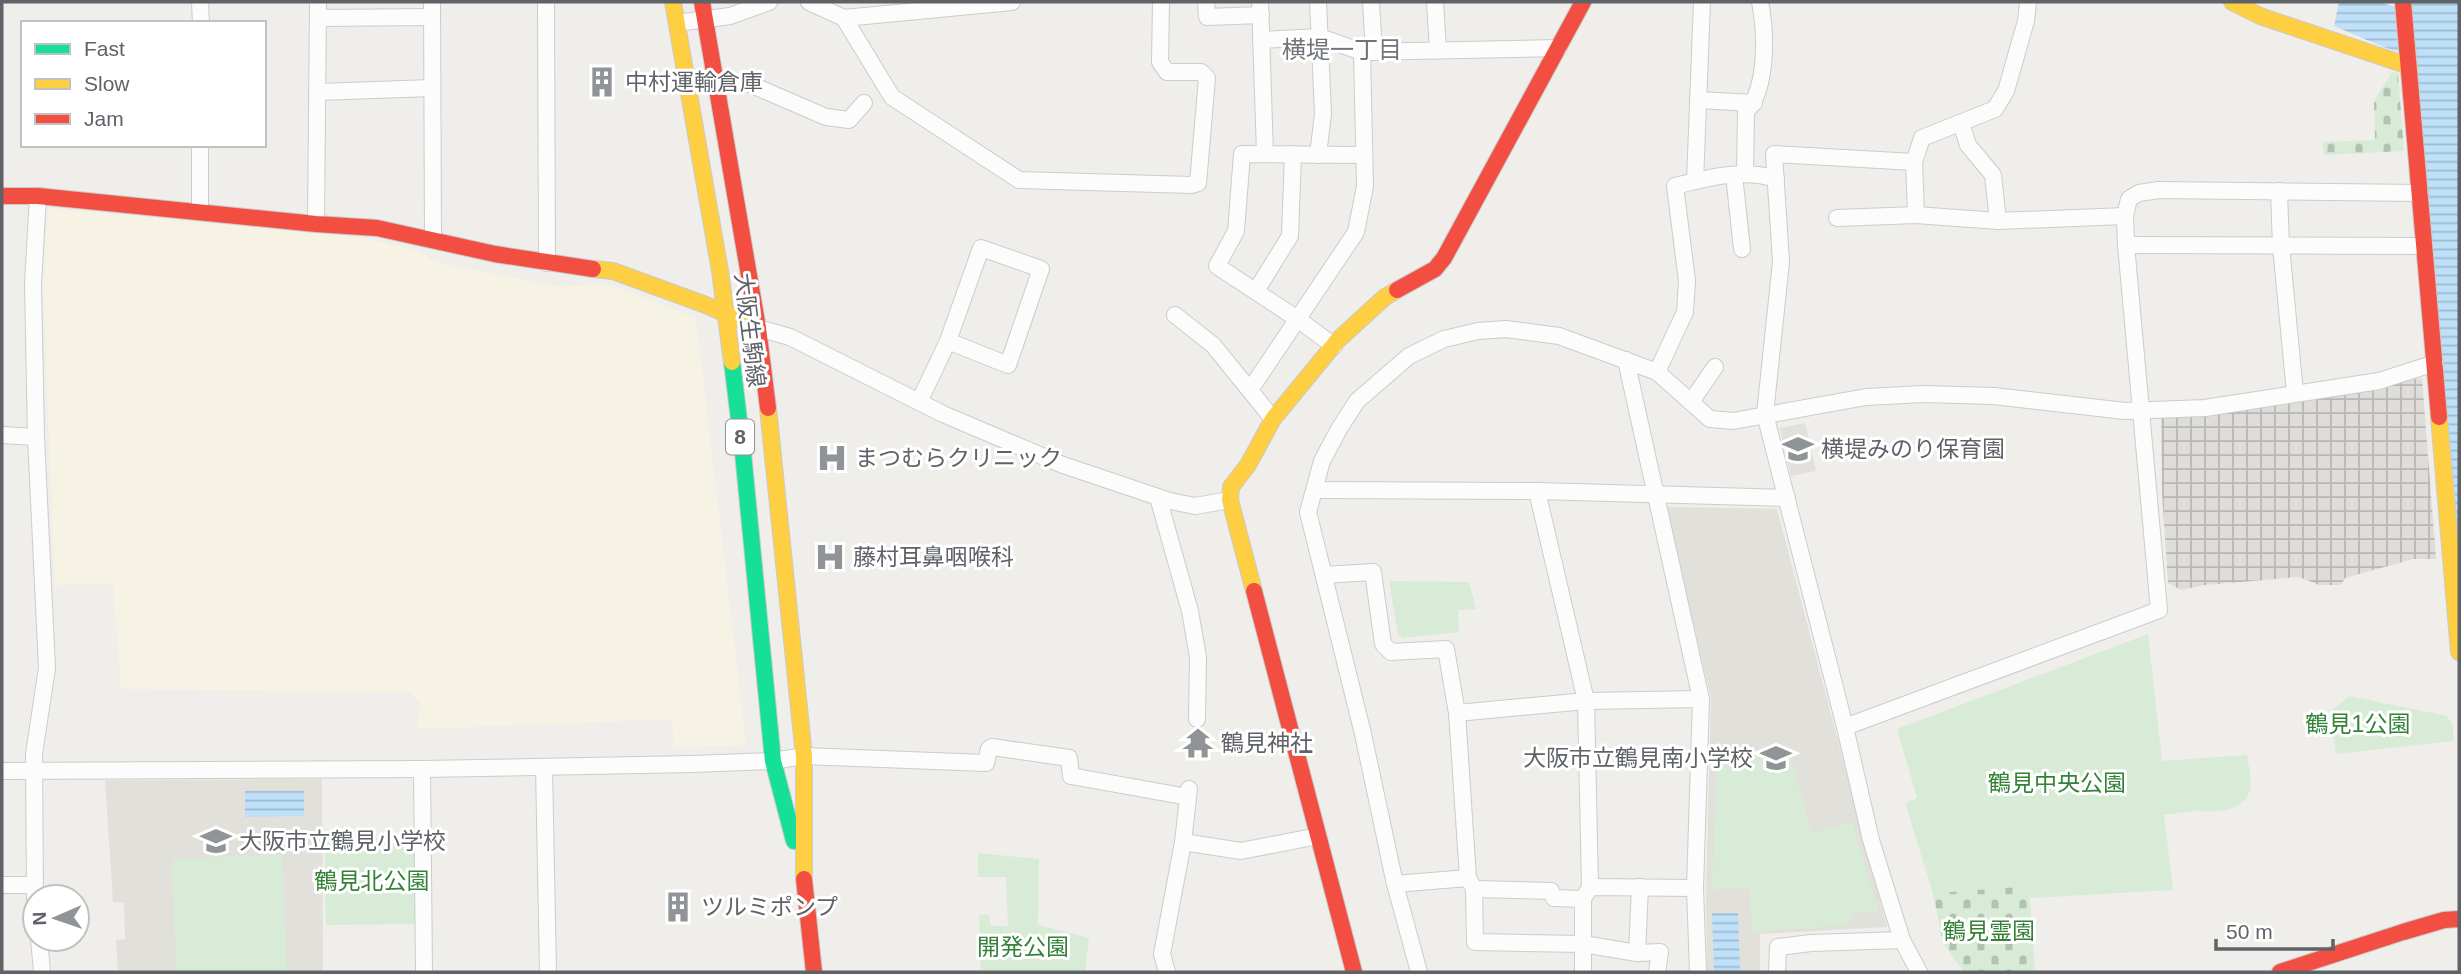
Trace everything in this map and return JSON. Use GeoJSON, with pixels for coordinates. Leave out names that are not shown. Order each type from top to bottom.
{"type":"FeatureCollection","features":[{"type":"Feature","properties":{"kind":"street"},"geometry":{"type":"LineString","coordinates":[[200,2],[201,21]]}},
{"type":"Feature","properties":{"kind":"street"},"geometry":{"type":"LineString","coordinates":[[546,2],[547,263]]}},
{"type":"Feature","properties":{"kind":"street","name":"大阪生駒線"},"geometry":{"type":"LineString","coordinates":[[673,2],[720,271],[743,453],[773,761],[803,872]]}},
{"type":"Feature","properties":{"kind":"street","name":"大阪生駒線"},"geometry":{"type":"LineString","coordinates":[[702,2],[758,328],[773,446],[804,756],[803,872],[814,972]]}},
{"type":"Feature","properties":{"kind":"street"},"geometry":{"type":"LineString","coordinates":[[677,23],[730,16],[769,2]]}},
{"type":"Feature","properties":{"kind":"street"},"geometry":{"type":"LineString","coordinates":[[809,2],[844,18],[1012,2]]}},
{"type":"Feature","properties":{"kind":"street"},"geometry":{"type":"LineString","coordinates":[[844,18],[892,97],[1019,180],[1192,185],[1198,183],[1207,78],[1201,72],[1167,72],[1160,62],[1161,2]]}},
{"type":"Feature","properties":{"kind":"street"},"geometry":{"type":"LineString","coordinates":[[1206,2],[1207,17],[1260,9],[1265,154]]}},
{"type":"Feature","properties":{"kind":"street"},"geometry":{"type":"LineString","coordinates":[[1318,2],[1323,114],[1318,155]]}},
{"type":"Feature","properties":{"kind":"street"},"geometry":{"type":"LineString","coordinates":[[1250,390],[1356,232],[1365,186],[1371,2]]}},
{"type":"Feature","properties":{"kind":"street"},"geometry":{"type":"LineString","coordinates":[[1435,2],[1438,50]]}},
{"type":"Feature","properties":{"kind":"street"},"geometry":{"type":"LineString","coordinates":[[1354,972],[1230,500],[1231,487],[1248,465],[1273,419],[1334,346],[1385,297],[1435,269],[1444,258],[1583,2]]}},
{"type":"Feature","properties":{"kind":"street"},"geometry":{"type":"LineString","coordinates":[[1695,181],[1703,2]]}},
{"type":"Feature","properties":{"kind":"street"},"geometry":{"type":"LineString","coordinates":[[1742,249],[1740,175],[1746,112],[1754,103],[1765,51],[1760,2]]}},
{"type":"Feature","properties":{"kind":"street"},"geometry":{"type":"LineString","coordinates":[[1916,215],[1914,162],[1922,138],[1995,109],[2006,91],[2026,22],[2028,2]]}},
{"type":"Feature","properties":{"kind":"street"},"geometry":{"type":"LineString","coordinates":[[2232,2],[2260,16],[2408,60]]}},
{"type":"Feature","properties":{"kind":"street"},"geometry":{"type":"LineString","coordinates":[[2404,6],[2459,652]]}},
{"type":"Feature","properties":{"kind":"street"},"geometry":{"type":"LineString","coordinates":[[316,224],[318,10],[432,9],[433,240]]}},
{"type":"Feature","properties":{"kind":"street"},"geometry":{"type":"LineString","coordinates":[[1261,40],[1320,37],[1368,52],[1559,48]]}},
{"type":"Feature","properties":{"kind":"street"},"geometry":{"type":"LineString","coordinates":[[717,87],[745,82],[826,117],[849,120],[864,103]]}},
{"type":"Feature","properties":{"kind":"street"},"geometry":{"type":"LineString","coordinates":[[317,92],[432,88]]}},
{"type":"Feature","properties":{"kind":"street"},"geometry":{"type":"LineString","coordinates":[[1698,100],[1754,103]]}},
{"type":"Feature","properties":{"kind":"street"},"geometry":{"type":"LineString","coordinates":[[1961,123],[1968,145],[1993,175],[1998,221]]}},
{"type":"Feature","properties":{"kind":"street"},"geometry":{"type":"LineString","coordinates":[[200,147],[200,212]]}},
{"type":"Feature","properties":{"kind":"street"},"geometry":{"type":"LineString","coordinates":[[1334,346],[1217,266],[1236,231],[1242,154],[1364,155]]}},
{"type":"Feature","properties":{"kind":"street"},"geometry":{"type":"LineString","coordinates":[[1255,291],[1290,236],[1293,154]]}},
{"type":"Feature","properties":{"kind":"street"},"geometry":{"type":"LineString","coordinates":[[1914,162],[1774,155],[1781,262],[1765,414],[1871,840],[1902,940],[1919,972]]}},
{"type":"Feature","properties":{"kind":"street"},"geometry":{"type":"LineString","coordinates":[[1657,372],[1685,312],[1688,282],[1675,186],[1740,175],[1760,174],[1776,179]]}},
{"type":"Feature","properties":{"kind":"street"},"geometry":{"type":"LineString","coordinates":[[1845,727],[2159,610],[2126,245],[2125,216],[2129,199],[2148,191],[2420,193]]}},
{"type":"Feature","properties":{"kind":"street"},"geometry":{"type":"LineString","coordinates":[[2279,191],[2281,246],[2295,393]]}},
{"type":"Feature","properties":{"kind":"street"},"geometry":{"type":"LineString","coordinates":[[2,196],[38,196],[377,228],[547,263],[613,271],[758,328],[790,337],[919,402],[1063,465],[1158,497],[1195,506],[1230,500]]}},
{"type":"Feature","properties":{"kind":"street"},"geometry":{"type":"LineString","coordinates":[[34,883],[34,771],[41,697],[47,668],[36,437],[33,284],[38,196]]}},
{"type":"Feature","properties":{"kind":"street"},"geometry":{"type":"LineString","coordinates":[[1837,218],[1916,215],[1998,221],[2125,216]]}},
{"type":"Feature","properties":{"kind":"street"},"geometry":{"type":"LineString","coordinates":[[2126,245],[2424,246]]}},
{"type":"Feature","properties":{"kind":"street"},"geometry":{"type":"LineString","coordinates":[[919,402],[948,341],[981,248],[1041,269],[1008,365],[948,341]]}},
{"type":"Feature","properties":{"kind":"street"},"geometry":{"type":"LineString","coordinates":[[1175,314],[1213,345],[1273,419]]}},
{"type":"Feature","properties":{"kind":"street"},"geometry":{"type":"LineString","coordinates":[[1419,972],[1395,884],[1363,734],[1308,512],[1322,461],[1357,401],[1409,356],[1444,339],[1478,331],[1506,329],[1559,335],[1657,372],[1710,419],[1733,421],[1867,397],[1940,393],[1994,396],[2125,411],[2205,408],[2379,381],[2435,363]]}},
{"type":"Feature","properties":{"kind":"street"},"geometry":{"type":"LineString","coordinates":[[1626,360],[1701,699],[1695,888],[1698,972]]}},
{"type":"Feature","properties":{"kind":"street"},"geometry":{"type":"LineString","coordinates":[[1691,402],[1715,367]]}},
{"type":"Feature","properties":{"kind":"street"},"geometry":{"type":"LineString","coordinates":[[2,435],[36,437]]}},
{"type":"Feature","properties":{"kind":"street"},"geometry":{"type":"LineString","coordinates":[[1315,490],[1537,491],[1787,498]]}},
{"type":"Feature","properties":{"kind":"street"},"geometry":{"type":"LineString","coordinates":[[1537,491],[1586,701],[1587,893],[1583,972]]}},
{"type":"Feature","properties":{"kind":"street"},"geometry":{"type":"LineString","coordinates":[[1158,497],[1190,611],[1198,657],[1197,719]]}},
{"type":"Feature","properties":{"kind":"street"},"geometry":{"type":"LineString","coordinates":[[1324,575],[1373,572],[1383,645],[1391,652],[1446,649],[1457,713],[1475,942],[1583,944],[1637,953],[1660,952],[1657,972]]}},
{"type":"Feature","properties":{"kind":"street"},"geometry":{"type":"LineString","coordinates":[[1457,713],[1586,701],[1701,699]]}},
{"type":"Feature","properties":{"kind":"street"},"geometry":{"type":"LineString","coordinates":[[2,771],[544,767],[773,761],[804,756],[986,763],[989,749],[992,747],[1069,758],[1071,776],[1189,792],[1183,842],[1162,954],[1167,972]]}},
{"type":"Feature","properties":{"kind":"street"},"geometry":{"type":"LineString","coordinates":[[544,767],[548,972]]}},
{"type":"Feature","properties":{"kind":"street"},"geometry":{"type":"LineString","coordinates":[[422,769],[424,972]]}},
{"type":"Feature","properties":{"kind":"street"},"geometry":{"type":"LineString","coordinates":[[1183,842],[1241,851],[1318,836]]}},
{"type":"Feature","properties":{"kind":"street"},"geometry":{"type":"LineString","coordinates":[[1395,884],[1471,883],[1551,891],[1554,898],[1640,887],[1695,888]]}},
{"type":"Feature","properties":{"kind":"street"},"geometry":{"type":"LineString","coordinates":[[2,885],[21,889]]}},
{"type":"Feature","properties":{"kind":"street"},"geometry":{"type":"LineString","coordinates":[[1637,953],[1640,887]]}},
{"type":"Feature","properties":{"kind":"street"},"geometry":{"type":"LineString","coordinates":[[2280,972],[2403,932],[2444,920],[2459,919]]}},
{"type":"Feature","properties":{"kind":"street"},"geometry":{"type":"LineString","coordinates":[[1777,972],[1778,947],[1811,943],[1902,940]]}},
{"type":"Feature","properties":{"kind":"street"},"geometry":{"type":"LineString","coordinates":[[41,953],[43,972]]}},
{"type":"Feature","properties":{"kind":"shaded area"},"geometry":{"type":"Polygon","coordinates":[[[48,208],[358,237],[416,250],[435,262],[560,287],[609,284],[696,318],[746,745],[674,748],[672,719],[418,729],[420,702],[410,692],[121,689],[113,584],[55,585],[43,286],[48,208]]]}},
{"type":"Feature","properties":{"kind":"shaded area"},"geometry":{"type":"Polygon","coordinates":[[[2422,378],[2436,559],[2413,559],[2345,578],[2341,585],[2319,585],[2299,577],[2205,585],[2181,590],[2168,583],[2162,493],[2161,418],[2422,378]]]}},
{"type":"Feature","properties":{"kind":"shaded area","name":"横堤みのり保育園"},"geometry":{"type":"Polygon","coordinates":[[[1805,423],[1816,471],[1791,476],[1780,428],[1805,423]]]}},
{"type":"Feature","properties":{"kind":"shaded area","name":"大阪市立鶴見南小学校"},"geometry":{"type":"Polygon","coordinates":[[[1666,507],[1777,509],[1887,927],[1760,934],[1760,972],[1707,972],[1706,891],[1711,698],[1666,507]]]}},
{"type":"Feature","properties":{"kind":"shaded area","name":"大阪市立鶴見小学校"},"geometry":{"type":"Polygon","coordinates":[[[322,779],[323,972],[118,972],[116,940],[125,939],[124,903],[113,902],[105,780],[322,779]]]}},
{"type":"Feature","properties":{"kind":"green space"},"geometry":{"type":"Polygon","coordinates":[[[2392,72],[2398,73],[2404,151],[2324,155],[2323,142],[2375,140],[2374,101],[2392,72]]]}},
{"type":"Feature","properties":{"kind":"green space"},"geometry":{"type":"Polygon","coordinates":[[[1389,581],[1469,582],[1476,609],[1458,610],[1459,632],[1403,638],[1398,634],[1389,581]]]}},
{"type":"Feature","properties":{"kind":"green space","name":"鶴見中央公園"},"geometry":{"type":"Polygon","coordinates":[[[2148,634],[2162,761],[2247,755],[2251,778],[2247,797],[2237,806],[2216,811],[2201,810],[2164,815],[2173,890],[2030,898],[2029,886],[1933,893],[1905,803],[1917,798],[1897,729],[2148,634]]]}},
{"type":"Feature","properties":{"kind":"green space","name":"鶴見1公園"},"geometry":{"type":"Polygon","coordinates":[[[2349,696],[2447,716],[2453,725],[2453,741],[2336,754],[2330,712],[2349,696]]]}},
{"type":"Feature","properties":{"kind":"green space"},"geometry":{"type":"Polygon","coordinates":[[[1788,749],[1812,833],[1852,822],[1879,912],[1850,914],[1850,925],[1752,932],[1749,888],[1712,890],[1717,758],[1788,749]]]}},
{"type":"Feature","properties":{"kind":"green space","name":"鶴見北公園"},"geometry":{"type":"Polygon","coordinates":[[[417,838],[418,924],[326,925],[325,839],[417,838]]]}},
{"type":"Feature","properties":{"kind":"green space","name":"開発公園"},"geometry":{"type":"Polygon","coordinates":[[[978,853],[1039,859],[1038,925],[1089,938],[1085,972],[981,972],[979,915],[989,915],[991,926],[1008,926],[1006,877],[978,877],[978,853]]]}},
{"type":"Feature","properties":{"kind":"green space"},"geometry":{"type":"Polygon","coordinates":[[[282,854],[287,972],[176,972],[172,859],[282,854]]]}},
{"type":"Feature","properties":{"kind":"green space","name":"鶴見霊園"},"geometry":{"type":"Polygon","coordinates":[[[2029,886],[2035,972],[1964,972],[1943,943],[1933,893],[2029,886]]]}},
{"type":"Feature","properties":{"kind":"water"},"geometry":{"type":"Polygon","coordinates":[[[2339,2],[2380,2],[2392,6],[2411,2],[2459,2],[2459,549],[2416,56],[2386,48],[2334,26],[2339,2]]]}},
{"type":"Feature","properties":{"kind":"water"},"geometry":{"type":"Polygon","coordinates":[[[245,791],[304,791],[304,816],[245,817],[245,791]]]}},
{"type":"Feature","properties":{"kind":"water"},"geometry":{"type":"Polygon","coordinates":[[[1712,913],[1738,913],[1740,971],[1714,971],[1712,913]]]}},
{"type":"Feature","properties":{"kind":"traffic: fast"},"geometry":{"type":"LineString","coordinates":[[732,362],[773,761],[794,841]]}},
{"type":"Feature","properties":{"kind":"traffic: slow"},"geometry":{"type":"LineString","coordinates":[[673,2],[720,271],[732,362]]}},
{"type":"Feature","properties":{"kind":"traffic: slow"},"geometry":{"type":"LineString","coordinates":[[2232,2],[2260,16],[2409,66]]}},
{"type":"Feature","properties":{"kind":"traffic: slow"},"geometry":{"type":"LineString","coordinates":[[593,269],[613,271],[706,305],[758,328]]}},
{"type":"Feature","properties":{"kind":"traffic: slow"},"geometry":{"type":"LineString","coordinates":[[1254,591],[1230,500],[1231,487],[1248,465],[1273,419],[1338,340],[1385,297],[1397,290]]}},
{"type":"Feature","properties":{"kind":"traffic: slow"},"geometry":{"type":"LineString","coordinates":[[768,408],[804,756],[804,879]]}},
{"type":"Feature","properties":{"kind":"traffic: slow"},"geometry":{"type":"LineString","coordinates":[[2439,417],[2459,652]]}},
{"type":"Feature","properties":{"kind":"traffic: jam"},"geometry":{"type":"LineString","coordinates":[[702,2],[758,328],[768,408]]}},
{"type":"Feature","properties":{"kind":"traffic: jam"},"geometry":{"type":"LineString","coordinates":[[1397,290],[1435,269],[1444,258],[1583,2]]}},
{"type":"Feature","properties":{"kind":"traffic: jam"},"geometry":{"type":"LineString","coordinates":[[2403,2],[2439,417]]}},
{"type":"Feature","properties":{"kind":"traffic: jam"},"geometry":{"type":"LineString","coordinates":[[2,196],[38,196],[377,228],[495,254],[593,269]]}},
{"type":"Feature","properties":{"kind":"traffic: jam"},"geometry":{"type":"LineString","coordinates":[[1254,591],[1354,972]]}},
{"type":"Feature","properties":{"kind":"traffic: jam"},"geometry":{"type":"LineString","coordinates":[[804,879],[814,972]]}},
{"type":"Feature","properties":{"kind":"traffic: jam"},"geometry":{"type":"LineString","coordinates":[[2280,972],[2403,932],[2444,920],[2459,919]]}},
{"type":"Feature","properties":{"kind":"place","name":"中村運輸倉庫"},"geometry":{"type":"Point","coordinates":[602,82]}},
{"type":"Feature","properties":{"kind":"place","name":"横堤みのり保育園"},"geometry":{"type":"Point","coordinates":[1798,449]}},
{"type":"Feature","properties":{"kind":"place","name":"まつむらクリニック"},"geometry":{"type":"Point","coordinates":[832,458]}},
{"type":"Feature","properties":{"kind":"place","name":"藤村耳鼻咽喉科"},"geometry":{"type":"Point","coordinates":[830,557]}},
{"type":"Feature","properties":{"kind":"place","name":"鶴見神社"},"geometry":{"type":"Point","coordinates":[1198,743]}},
{"type":"Feature","properties":{"kind":"place","name":"大阪市立鶴見南小学校"},"geometry":{"type":"Point","coordinates":[1776,758]}},
{"type":"Feature","properties":{"kind":"place","name":"大阪市立鶴見小学校"},"geometry":{"type":"Point","coordinates":[216,841]}},
{"type":"Feature","properties":{"kind":"place","name":"ツルミポンプ"},"geometry":{"type":"Point","coordinates":[678,907]}},
{"type":"Feature","properties":{"kind":"district","name":"横堤一丁目"},"geometry":{"type":"Point","coordinates":[1342,50]}}]}
